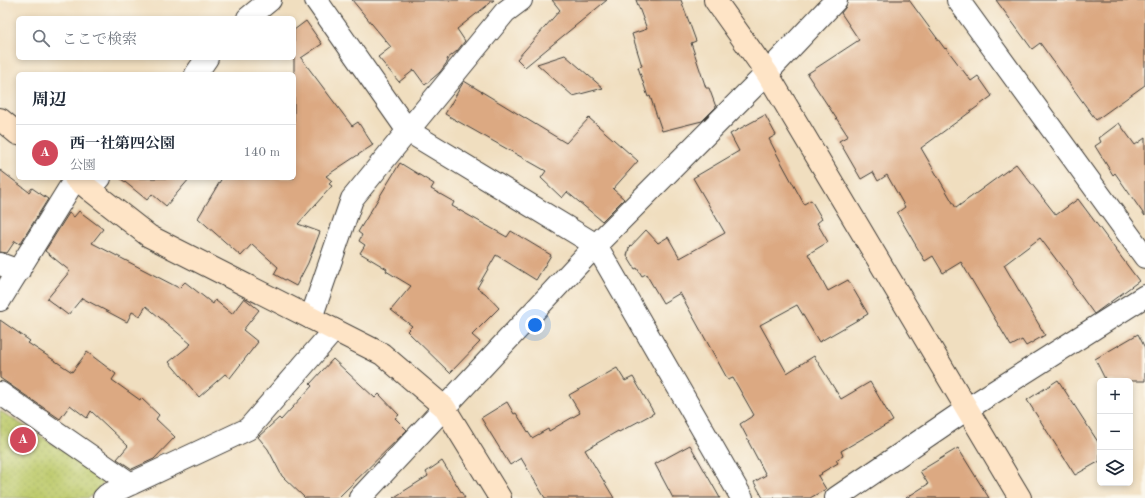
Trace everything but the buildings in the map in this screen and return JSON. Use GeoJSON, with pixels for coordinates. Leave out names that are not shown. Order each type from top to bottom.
{"type":"FeatureCollection","features":[{"type":"Feature","properties":{"kind":"street"},"geometry":{"type":"LineString","coordinates":[[250,16],[270,0]]}},
{"type":"Feature","properties":{"kind":"street"},"geometry":{"type":"LineString","coordinates":[[316,0],[408,131],[596,245],[742,498]]}},
{"type":"Feature","properties":{"kind":"street"},"geometry":{"type":"LineString","coordinates":[[715,0],[767,73],[1020,498]]}},
{"type":"Feature","properties":{"kind":"street"},"geometry":{"type":"LineString","coordinates":[[360,498],[596,245],[767,73],[836,0]]}},
{"type":"Feature","properties":{"kind":"street"},"geometry":{"type":"LineString","coordinates":[[958,0],[1145,257]]}},
{"type":"Feature","properties":{"kind":"street"},"geometry":{"type":"LineString","coordinates":[[311,318],[352,199],[408,131],[507,4]]}},
{"type":"Feature","properties":{"kind":"street"},"geometry":{"type":"LineString","coordinates":[[197,72],[206,60]]}},
{"type":"Feature","properties":{"kind":"street"},"geometry":{"type":"LineString","coordinates":[[0,119],[16,132]]}},
{"type":"Feature","properties":{"kind":"street"},"geometry":{"type":"LineString","coordinates":[[0,300],[10,267],[85,181],[149,236],[382,354],[444,407],[500,498]]}},
{"type":"Feature","properties":{"kind":"street"},"geometry":{"type":"LineString","coordinates":[[836,498],[967,409],[1145,296]]}},
{"type":"Feature","properties":{"kind":"street"},"geometry":{"type":"LineString","coordinates":[[104,498],[107,495],[248,429],[334,330]]}},
{"type":"Feature","properties":{"kind":"street"},"geometry":{"type":"LineString","coordinates":[[0,393],[131,484]]}},
{"type":"Feature","properties":{"kind":"green space"},"geometry":{"type":"Polygon","coordinates":[[[0,411],[93,469],[103,484],[89,498],[0,498],[0,411]]]}},
{"type":"Feature","properties":{"kind":"place","name":"西一社第四公園"},"geometry":{"type":"Point","coordinates":[23,440]}}]}
